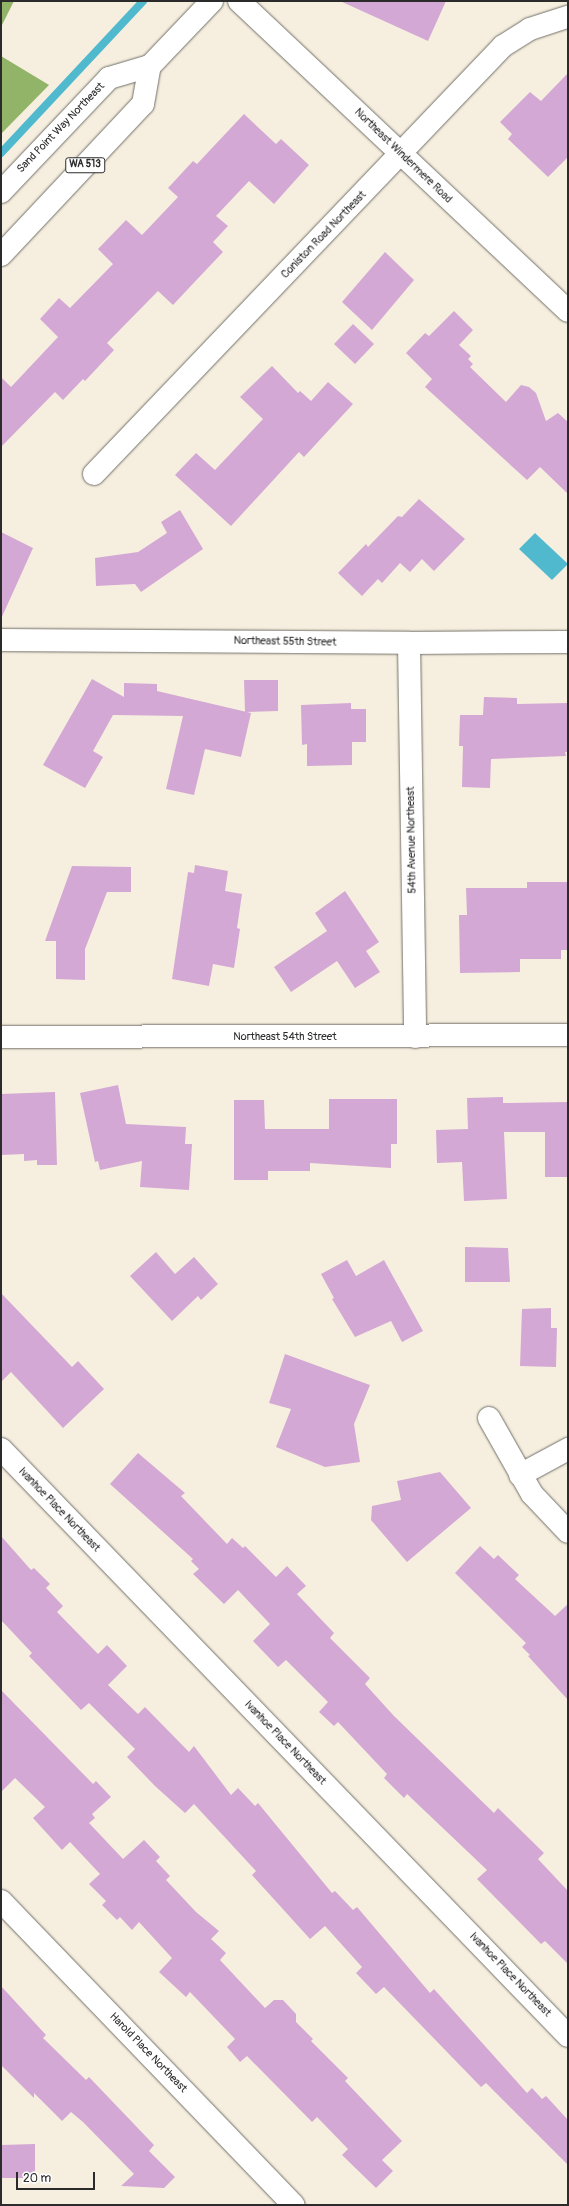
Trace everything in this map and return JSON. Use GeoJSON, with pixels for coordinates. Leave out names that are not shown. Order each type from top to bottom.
{"type":"FeatureCollection","features":[{"type":"Feature","properties":{"kind":"street"},"geometry":{"type":"LineString","coordinates":[[150,66],[212,1]]}},
{"type":"Feature","properties":{"kind":"street","name":"Northeast Windermere Road"},"geometry":{"type":"LineString","coordinates":[[239,1],[568,311]]}},
{"type":"Feature","properties":{"kind":"street","name":"Coniston Road Northeast"},"geometry":{"type":"LineString","coordinates":[[94,474],[401,155],[502,46],[530,29],[568,17]]}},
{"type":"Feature","properties":{"kind":"street","name":"Sand Point Way Northeast"},"geometry":{"type":"LineString","coordinates":[[1,192],[109,78],[150,66]]}},
{"type":"Feature","properties":{"kind":"street","name":"WA 513"},"geometry":{"type":"LineString","coordinates":[[1,255],[143,104],[150,66]]}},
{"type":"Feature","properties":{"kind":"street","name":"Northeast 55th Street"},"geometry":{"type":"LineString","coordinates":[[1,640],[409,643],[568,642]]}},
{"type":"Feature","properties":{"kind":"street","name":"54th Avenue Northeast"},"geometry":{"type":"LineString","coordinates":[[409,643],[415,1036]]}},
{"type":"Feature","properties":{"kind":"street","name":"Northeast 54th Street"},"geometry":{"type":"LineString","coordinates":[[1,1038],[568,1035]]}},
{"type":"Feature","properties":{"kind":"street"},"geometry":{"type":"LineString","coordinates":[[490,1418],[520,1475],[532,1494],[568,1532]]}},
{"type":"Feature","properties":{"kind":"street","name":"Ivanhoe Place Northeast"},"geometry":{"type":"LineString","coordinates":[[1,1449],[568,2036]]}},
{"type":"Feature","properties":{"kind":"street"},"geometry":{"type":"LineString","coordinates":[[520,1475],[568,1449]]}},
{"type":"Feature","properties":{"kind":"street","name":"Harold Place Northeast"},"geometry":{"type":"LineString","coordinates":[[1,1901],[294,2205]]}},
{"type":"Feature","properties":{"kind":"green space"},"geometry":{"type":"Polygon","coordinates":[[[1,1],[14,1],[1,27],[1,1]]]}},
{"type":"Feature","properties":{"kind":"green space"},"geometry":{"type":"Polygon","coordinates":[[[1,56],[49,85],[1,134],[1,56]]]}},
{"type":"Feature","properties":{"kind":"water"},"geometry":{"type":"Polygon","coordinates":[[[535,533],[568,564],[552,580],[519,549],[535,533]]]}},
{"type":"Feature","properties":{"kind":"building"},"geometry":{"type":"Polygon","coordinates":[[[340,1],[446,1],[428,41],[340,1]]]}},
{"type":"Feature","properties":{"kind":"building"},"geometry":{"type":"Polygon","coordinates":[[[568,73],[568,157],[548,177],[508,139],[512,134],[500,122],[530,92],[541,101],[568,73]]]}},
{"type":"Feature","properties":{"kind":"building"},"geometry":{"type":"Polygon","coordinates":[[[244,114],[276,144],[281,139],[309,165],[274,204],[249,181],[216,216],[228,226],[213,242],[223,252],[173,305],[158,291],[107,343],[114,350],[85,381],[83,379],[63,400],[55,392],[1,447],[1,377],[11,387],[58,337],[40,319],[59,298],[70,308],[113,264],[98,249],[126,220],[142,235],[178,197],[168,188],[193,161],[197,164],[244,114]]]}},
{"type":"Feature","properties":{"kind":"building"},"geometry":{"type":"Polygon","coordinates":[[[385,252],[414,280],[372,330],[342,302],[385,252]]]}},
{"type":"Feature","properties":{"kind":"building"},"geometry":{"type":"Polygon","coordinates":[[[454,311],[473,330],[459,345],[471,356],[468,359],[473,364],[470,367],[506,402],[521,385],[529,387],[536,393],[546,421],[558,413],[568,422],[568,494],[540,467],[527,480],[425,387],[432,379],[406,353],[425,333],[429,336],[454,311]]]}},
{"type":"Feature","properties":{"kind":"building"},"geometry":{"type":"Polygon","coordinates":[[[353,324],[374,344],[355,364],[334,344],[353,324]]]}},
{"type":"Feature","properties":{"kind":"building"},"geometry":{"type":"Polygon","coordinates":[[[272,366],[298,393],[300,391],[311,401],[328,382],[353,404],[304,457],[299,452],[231,526],[175,475],[196,453],[215,470],[263,419],[240,397],[272,366]]]}},
{"type":"Feature","properties":{"kind":"building"},"geometry":{"type":"Polygon","coordinates":[[[419,499],[465,539],[434,571],[422,559],[410,572],[400,563],[382,583],[378,579],[362,596],[338,573],[366,544],[368,547],[398,516],[402,517],[419,499]]]}},
{"type":"Feature","properties":{"kind":"building"},"geometry":{"type":"Polygon","coordinates":[[[180,510],[203,549],[141,592],[135,584],[96,586],[95,558],[138,552],[167,533],[161,522],[180,510]]]}},
{"type":"Feature","properties":{"kind":"building"},"geometry":{"type":"Polygon","coordinates":[[[1,532],[33,548],[1,619],[1,532]]]}},
{"type":"Feature","properties":{"kind":"building"},"geometry":{"type":"Polygon","coordinates":[[[92,679],[124,697],[124,683],[157,684],[157,691],[251,713],[241,757],[205,749],[194,795],[166,789],[183,716],[113,715],[93,751],[103,757],[85,788],[43,765],[92,679]]]}},
{"type":"Feature","properties":{"kind":"building"},"geometry":{"type":"Polygon","coordinates":[[[244,680],[278,680],[278,711],[245,712],[244,680]]]}},
{"type":"Feature","properties":{"kind":"building"},"geometry":{"type":"Polygon","coordinates":[[[484,697],[517,698],[517,704],[568,703],[568,752],[565,752],[566,756],[491,759],[490,788],[462,787],[463,746],[459,746],[460,715],[483,715],[484,697]]]}},
{"type":"Feature","properties":{"kind":"building"},"geometry":{"type":"Polygon","coordinates":[[[351,703],[351,709],[366,709],[366,742],[352,742],[352,765],[307,766],[307,744],[302,745],[301,705],[351,703]]]}},
{"type":"Feature","properties":{"kind":"building"},"geometry":{"type":"Polygon","coordinates":[[[195,865],[228,871],[225,891],[242,894],[237,928],[240,929],[234,968],[213,964],[209,986],[172,979],[188,872],[194,873],[195,865]]]}},
{"type":"Feature","properties":{"kind":"building"},"geometry":{"type":"Polygon","coordinates":[[[72,866],[131,867],[131,892],[107,892],[85,949],[85,980],[56,979],[56,941],[45,941],[72,866]]]}},
{"type":"Feature","properties":{"kind":"building"},"geometry":{"type":"Polygon","coordinates":[[[527,882],[568,882],[568,950],[561,950],[561,959],[520,959],[520,972],[460,973],[459,915],[467,915],[466,888],[527,888],[527,882]]]}},
{"type":"Feature","properties":{"kind":"building"},"geometry":{"type":"Polygon","coordinates":[[[345,891],[379,942],[366,951],[380,972],[355,988],[337,961],[291,992],[274,967],[327,931],[315,913],[345,891]]]}},
{"type":"Feature","properties":{"kind":"building"},"geometry":{"type":"Polygon","coordinates":[[[118,1085],[126,1124],[186,1127],[185,1144],[192,1144],[189,1190],[140,1187],[142,1161],[100,1170],[98,1161],[95,1162],[80,1093],[118,1085]]]}},
{"type":"Feature","properties":{"kind":"building"},"geometry":{"type":"Polygon","coordinates":[[[55,1092],[57,1165],[37,1165],[37,1160],[24,1161],[24,1154],[1,1155],[1,1094],[55,1092]]]}},
{"type":"Feature","properties":{"kind":"building"},"geometry":{"type":"Polygon","coordinates":[[[503,1097],[503,1103],[568,1102],[568,1177],[545,1177],[545,1132],[504,1132],[507,1199],[464,1201],[462,1162],[437,1163],[436,1130],[468,1129],[467,1098],[503,1097]]]}},
{"type":"Feature","properties":{"kind":"building"},"geometry":{"type":"Polygon","coordinates":[[[329,1099],[397,1099],[397,1144],[391,1144],[391,1168],[310,1163],[310,1171],[268,1171],[268,1180],[234,1180],[234,1100],[264,1100],[265,1129],[329,1129],[329,1099]]]}},
{"type":"Feature","properties":{"kind":"building"},"geometry":{"type":"Polygon","coordinates":[[[465,1247],[508,1248],[510,1282],[465,1282],[465,1247]]]}},
{"type":"Feature","properties":{"kind":"building"},"geometry":{"type":"Polygon","coordinates":[[[156,1252],[175,1274],[194,1257],[218,1284],[201,1300],[198,1296],[172,1321],[130,1276],[156,1252]]]}},
{"type":"Feature","properties":{"kind":"building"},"geometry":{"type":"Polygon","coordinates":[[[347,1260],[356,1276],[384,1260],[423,1331],[402,1342],[391,1321],[355,1337],[332,1299],[334,1298],[321,1274],[347,1260]]]}},
{"type":"Feature","properties":{"kind":"building"},"geometry":{"type":"Polygon","coordinates":[[[1,1293],[72,1367],[78,1361],[104,1389],[63,1428],[11,1372],[1,1382],[1,1293]]]}},
{"type":"Feature","properties":{"kind":"building"},"geometry":{"type":"Polygon","coordinates":[[[551,1308],[551,1328],[557,1328],[556,1367],[520,1366],[522,1309],[551,1308]]]}},
{"type":"Feature","properties":{"kind":"building"},"geometry":{"type":"Polygon","coordinates":[[[285,1354],[370,1385],[354,1424],[360,1462],[325,1467],[276,1447],[291,1409],[269,1403],[285,1354]]]}},
{"type":"Feature","properties":{"kind":"building"},"geometry":{"type":"Polygon","coordinates":[[[138,1453],[185,1493],[181,1496],[227,1544],[232,1538],[243,1548],[245,1546],[276,1577],[287,1566],[306,1586],[297,1594],[334,1633],[330,1638],[370,1678],[365,1684],[394,1716],[494,1813],[498,1808],[544,1853],[538,1859],[568,1891],[568,1964],[545,1941],[541,1944],[477,1879],[487,1870],[407,1794],[404,1798],[384,1778],[387,1774],[338,1722],[334,1726],[319,1712],[328,1702],[286,1660],[278,1667],[253,1641],[270,1624],[238,1590],[224,1604],[193,1574],[199,1569],[191,1561],[193,1559],[110,1484],[138,1453]]]}},
{"type":"Feature","properties":{"kind":"building"},"geometry":{"type":"Polygon","coordinates":[[[440,1472],[471,1508],[407,1562],[371,1520],[372,1506],[401,1500],[397,1481],[440,1472]]]}},
{"type":"Feature","properties":{"kind":"building"},"geometry":{"type":"Polygon","coordinates":[[[1,1536],[31,1570],[34,1568],[50,1584],[46,1588],[63,1606],[57,1612],[98,1654],[107,1645],[127,1666],[108,1685],[138,1714],[145,1707],[189,1752],[194,1746],[231,1795],[238,1788],[255,1806],[258,1803],[332,1893],[335,1891],[353,1910],[357,1907],[430,1993],[434,1989],[527,2093],[532,2088],[542,2099],[546,2096],[568,2120],[568,2165],[486,2083],[481,2087],[384,1987],[376,1994],[356,1973],[362,1967],[325,1926],[310,1939],[252,1875],[256,1871],[194,1804],[185,1813],[155,1786],[127,1757],[135,1749],[89,1703],[81,1710],[29,1656],[32,1653],[1,1620],[1,1536]]]}},
{"type":"Feature","properties":{"kind":"building"},"geometry":{"type":"Polygon","coordinates":[[[480,1546],[494,1559],[498,1555],[519,1575],[515,1579],[555,1616],[568,1604],[568,1700],[528,1656],[530,1655],[522,1647],[526,1643],[455,1573],[480,1546]]]}},
{"type":"Feature","properties":{"kind":"building"},"geometry":{"type":"Polygon","coordinates":[[[1,1690],[93,1784],[96,1781],[111,1797],[92,1814],[95,1818],[89,1823],[123,1859],[144,1840],[160,1857],[156,1861],[170,1876],[166,1880],[196,1912],[219,1931],[211,1939],[226,1953],[220,1960],[265,2008],[274,2000],[283,2000],[296,2014],[296,2022],[313,2039],[311,2041],[348,2078],[345,2081],[402,2141],[382,2160],[393,2171],[376,2188],[342,2155],[348,2149],[317,2117],[312,2122],[247,2056],[240,2062],[227,2047],[235,2039],[190,1992],[186,1997],[159,1972],[172,1958],[139,1922],[132,1930],[120,1917],[117,1920],[102,1905],[106,1901],[89,1884],[100,1874],[70,1842],[62,1850],[33,1818],[45,1807],[15,1778],[1,1792],[1,1690]]]}},
{"type":"Feature","properties":{"kind":"building"},"geometry":{"type":"Polygon","coordinates":[[[1,1986],[46,2035],[43,2038],[86,2080],[89,2077],[154,2145],[149,2151],[175,2177],[164,2188],[121,2186],[134,2174],[83,2122],[71,2112],[62,2121],[34,2093],[34,2098],[1,2065],[1,1986]]]}},
{"type":"Feature","properties":{"kind":"building"},"geometry":{"type":"Polygon","coordinates":[[[35,2144],[35,2174],[23,2174],[23,2178],[1,2178],[1,2145],[35,2144]]]}},
{"type":"Feature","properties":{"kind":"waterway"},"geometry":{"type":"LineString","coordinates":[[1,153],[143,1]]}}]}
